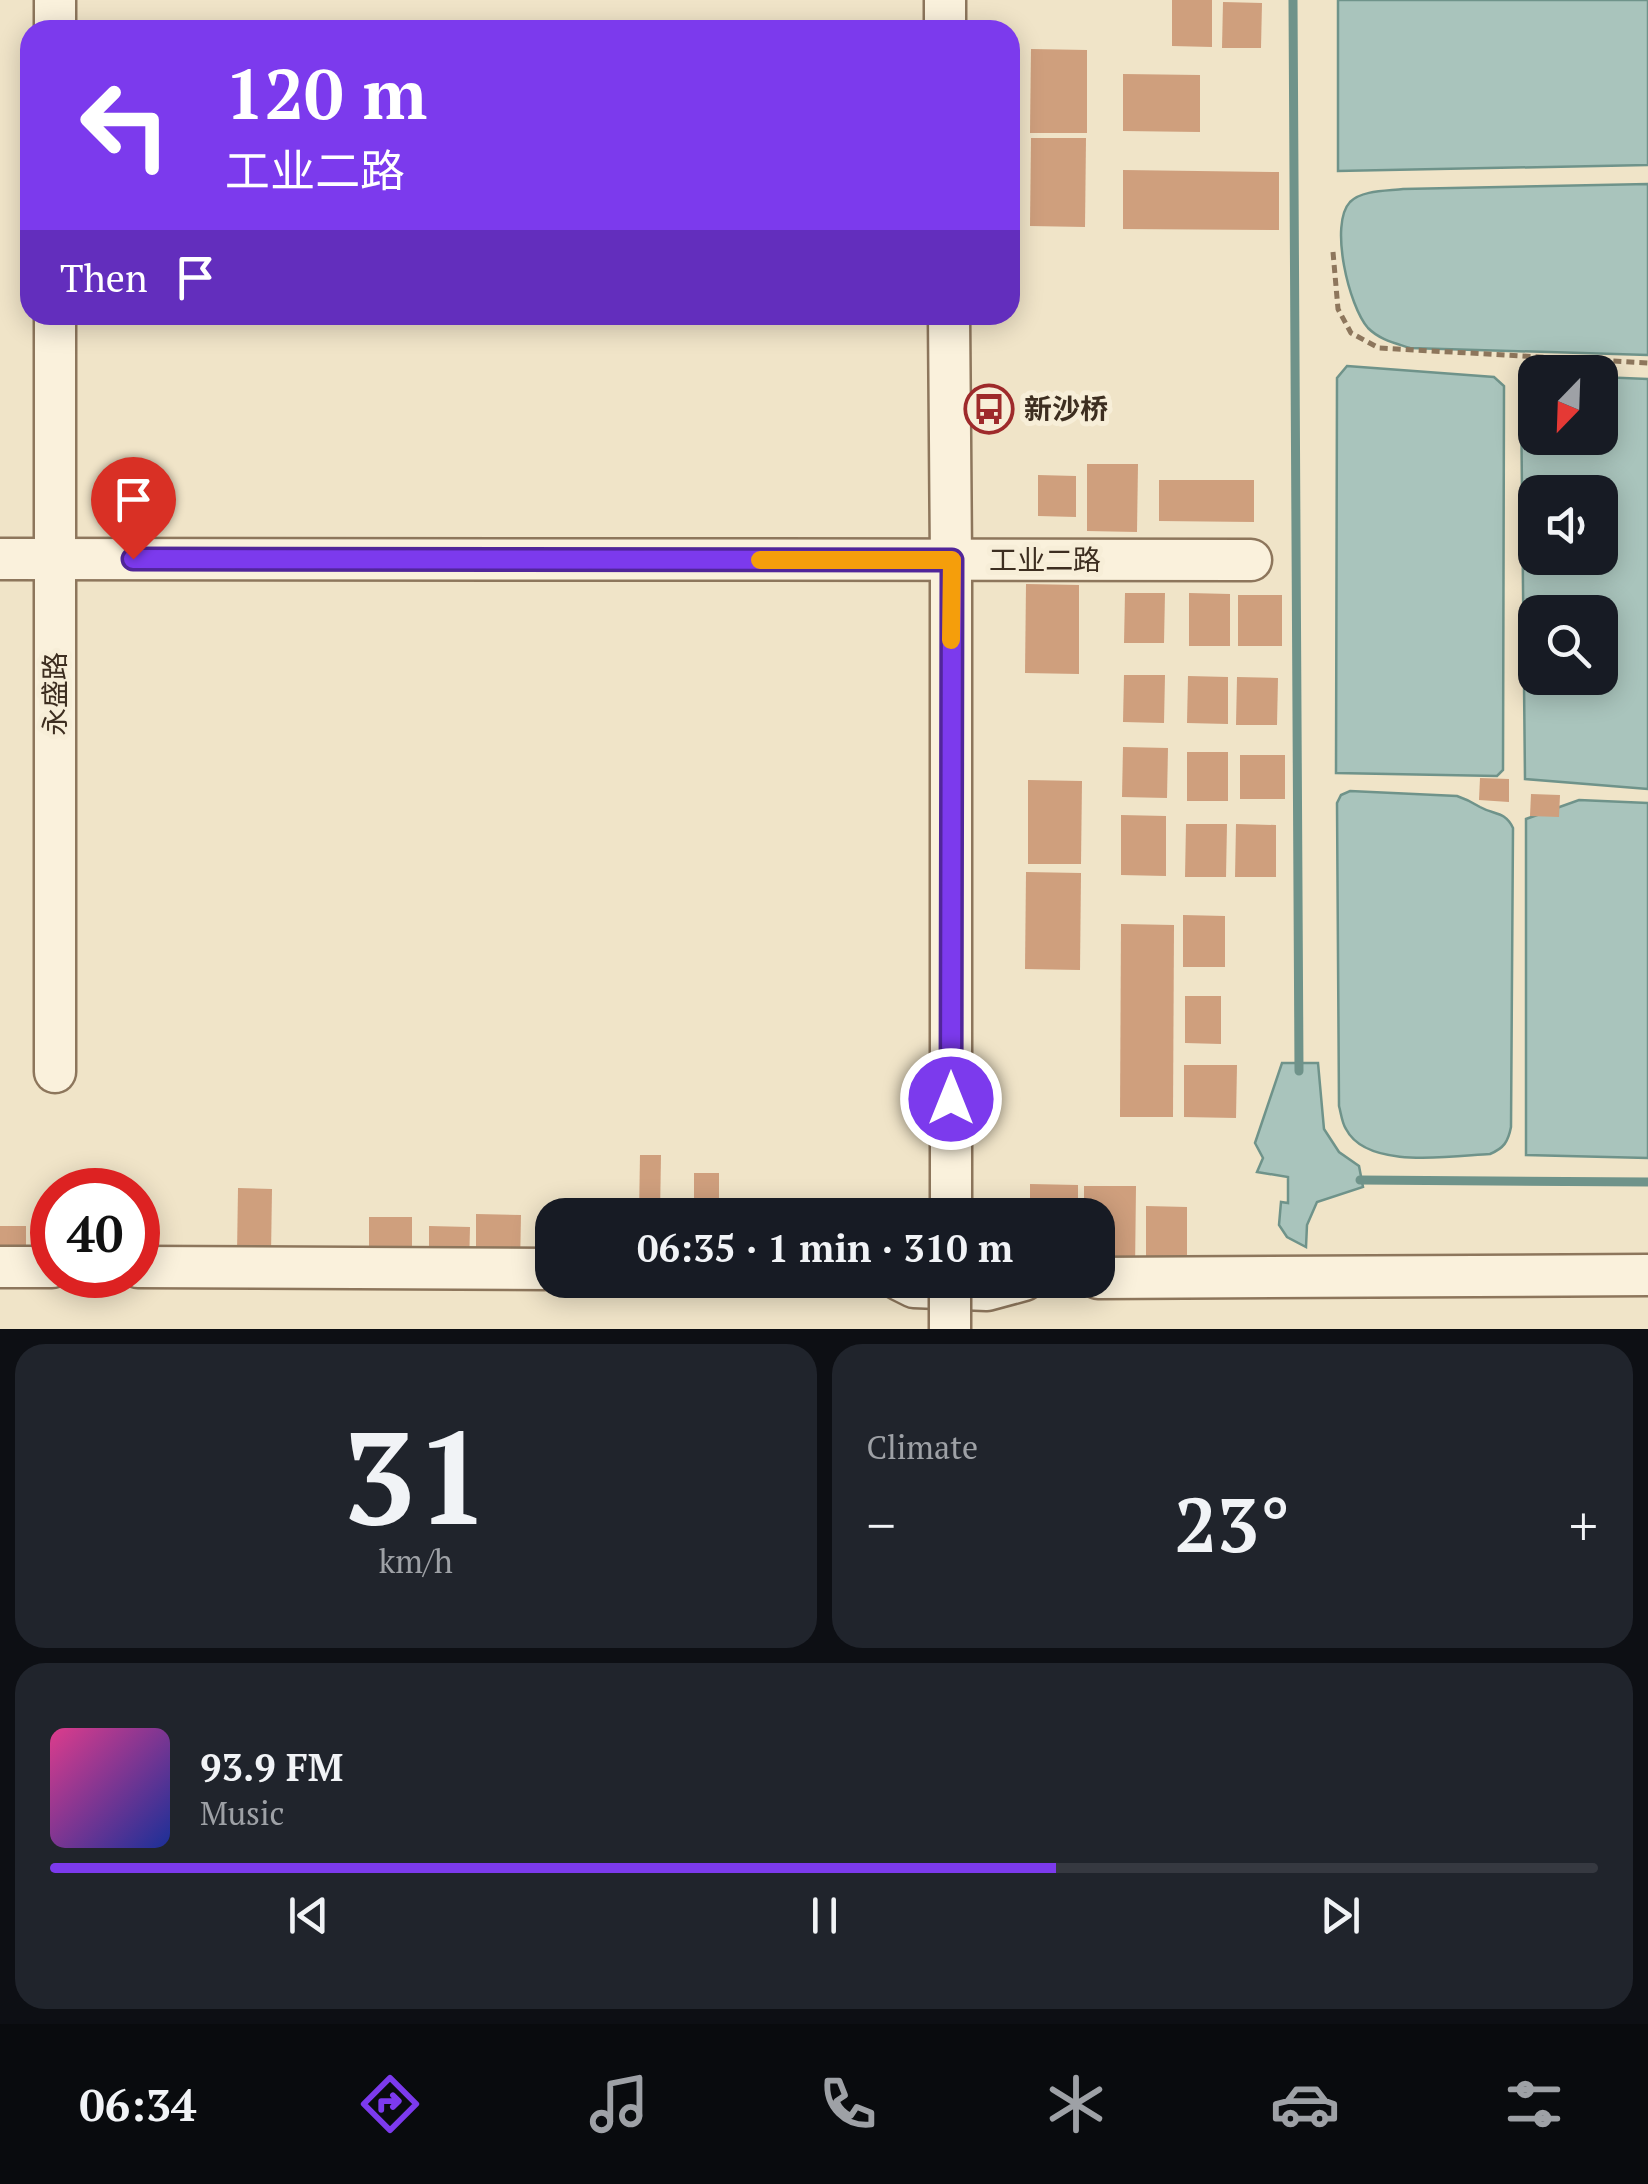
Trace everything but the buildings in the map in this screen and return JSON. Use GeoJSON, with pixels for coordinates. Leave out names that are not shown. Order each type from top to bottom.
{"type":"FeatureCollection","features":[{"type":"Feature","properties":{"kind":"street","name":"永盛路"},"geometry":{"type":"LineString","coordinates":[[55,325],[55,1072]]}},
{"type":"Feature","properties":{"kind":"street"},"geometry":{"type":"LineString","coordinates":[[949,325],[951,1198]]}},
{"type":"Feature","properties":{"kind":"street","name":"工业二路"},"geometry":{"type":"LineString","coordinates":[[0,559],[1251,560]]}},
{"type":"Feature","properties":{"kind":"street"},"geometry":{"type":"LineString","coordinates":[[0,1267],[30,1267]]}},
{"type":"Feature","properties":{"kind":"street"},"geometry":{"type":"LineString","coordinates":[[160,1268],[535,1268]]}},
{"type":"Feature","properties":{"kind":"street"},"geometry":{"type":"LineString","coordinates":[[1115,1278],[1648,1275]]}},
{"type":"Feature","properties":{"kind":"street"},"geometry":{"type":"LineString","coordinates":[[950,1298],[950,1329]]}},
{"type":"Feature","properties":{"kind":"path"},"geometry":{"type":"LineString","coordinates":[[1333,252],[1338,309],[1351,333],[1378,348],[1648,363]]}},
{"type":"Feature","properties":{"kind":"water"},"geometry":{"type":"Polygon","coordinates":[[[1338,0],[1648,0],[1648,165],[1338,171],[1338,0]]]}},
{"type":"Feature","properties":{"kind":"water"},"geometry":{"type":"Polygon","coordinates":[[[1648,184],[1648,355],[1410,348],[1388,341],[1368,328],[1354,303],[1344,265],[1341,228],[1350,202],[1361,195],[1403,189],[1648,184]]]}},
{"type":"Feature","properties":{"kind":"water"},"geometry":{"type":"Polygon","coordinates":[[[1347,366],[1494,377],[1504,386],[1503,770],[1497,776],[1336,773],[1337,378],[1347,366]]]}},
{"type":"Feature","properties":{"kind":"water"},"geometry":{"type":"Polygon","coordinates":[[[1618,378],[1648,379],[1648,789],[1525,779],[1524,695],[1618,695],[1618,595],[1523,595],[1523,575],[1618,575],[1618,475],[1522,475],[1522,455],[1618,455],[1618,378]]]}},
{"type":"Feature","properties":{"kind":"water"},"geometry":{"type":"Polygon","coordinates":[[[1350,791],[1457,796],[1503,816],[1513,828],[1511,1127],[1505,1144],[1490,1154],[1433,1158],[1391,1155],[1357,1142],[1344,1124],[1339,1106],[1337,803],[1341,795],[1350,791]]]}},
{"type":"Feature","properties":{"kind":"water"},"geometry":{"type":"Polygon","coordinates":[[[1579,800],[1648,803],[1648,1158],[1526,1155],[1526,819],[1579,800]]]}},
{"type":"Feature","properties":{"kind":"water"},"geometry":{"type":"Polygon","coordinates":[[[1282,1063],[1318,1063],[1324,1129],[1339,1152],[1359,1166],[1363,1187],[1317,1202],[1307,1225],[1306,1247],[1287,1237],[1279,1225],[1281,1202],[1288,1203],[1288,1177],[1257,1172],[1263,1158],[1255,1143],[1282,1063]]]}},
{"type":"Feature","properties":{"kind":"waterway"},"geometry":{"type":"LineString","coordinates":[[1293,0],[1299,1071]]}},
{"type":"Feature","properties":{"kind":"waterway"},"geometry":{"type":"LineString","coordinates":[[1360,1180],[1648,1182]]}},
{"type":"Feature","properties":{"kind":"slow traffic"},"geometry":{"type":"LineString","coordinates":[[760,560],[952,560],[951,640]]}},
{"type":"Feature","properties":{"kind":"place","name":"新沙桥"},"geometry":{"type":"Point","coordinates":[989,409]}},
{"type":"Feature","properties":{"kind":"route"},"geometry":{"type":"LineString","coordinates":[[133,559],[952,560],[951,1099]]}}]}
